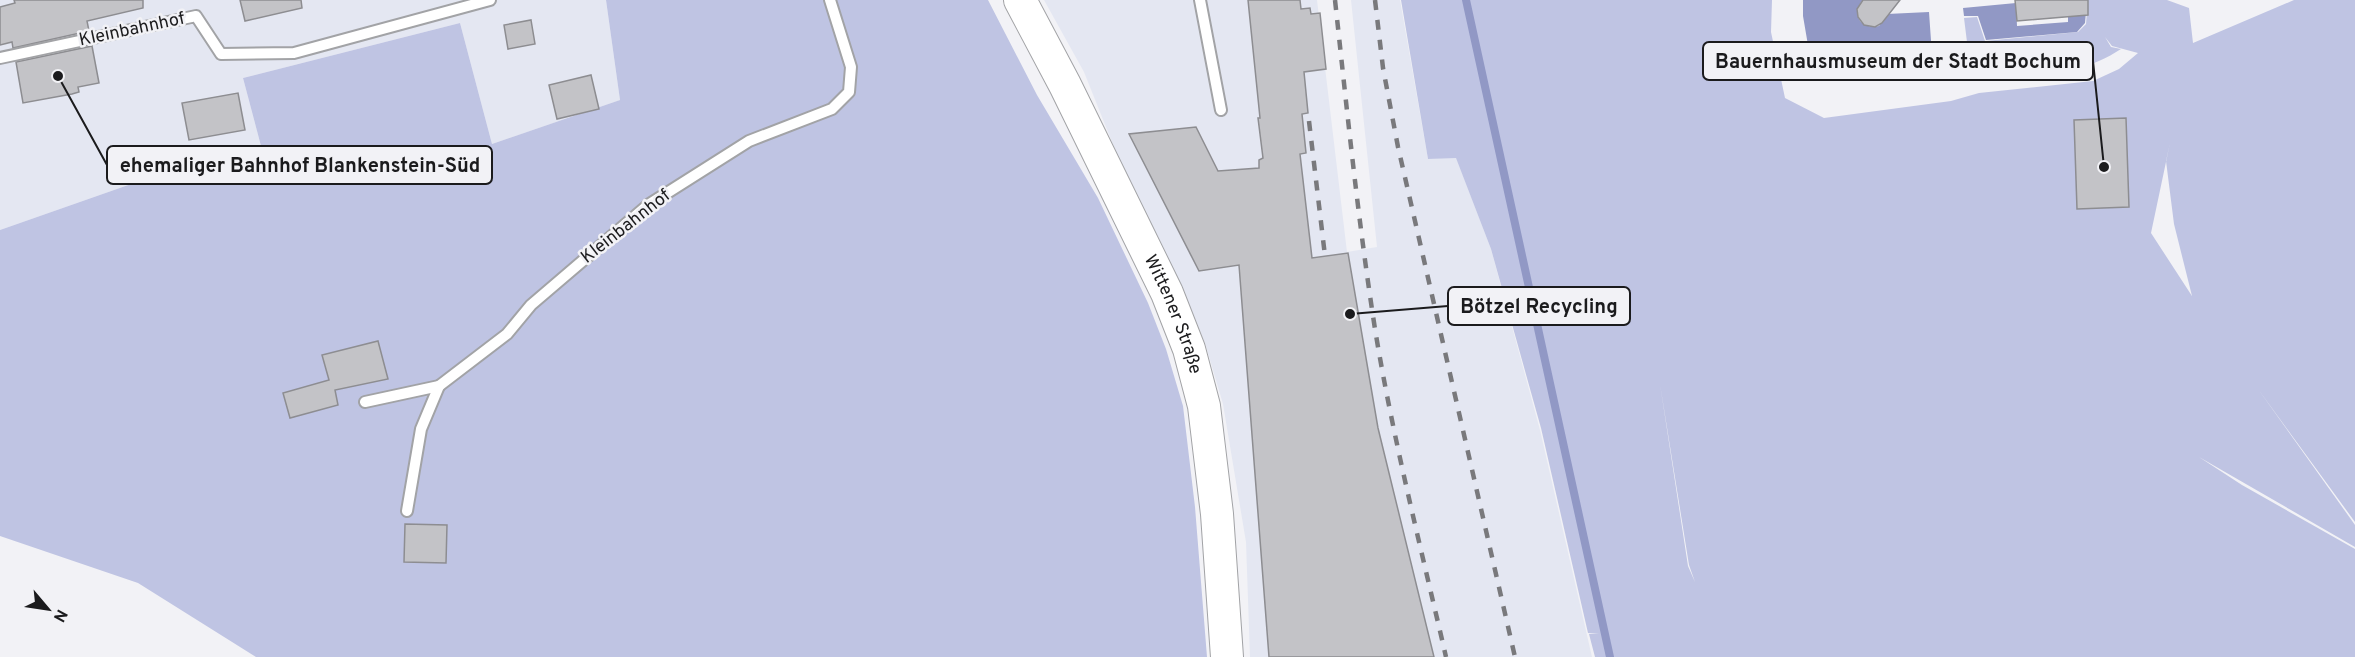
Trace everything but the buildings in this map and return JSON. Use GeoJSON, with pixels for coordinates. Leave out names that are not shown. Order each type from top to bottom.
{"type":"FeatureCollection","features":[{"type":"Feature","properties":{"kind":"main road","name":"Wittener Straße"},"geometry":{"type":"LineString","coordinates":[[1020,0],[1065,85],[1167,293],[1189,349],[1204,406],[1216,503],[1227,657]]}},
{"type":"Feature","properties":{"kind":"lane","name":"Kleinbahnhof"},"geometry":{"type":"LineString","coordinates":[[0,58],[196,16],[221,54],[294,53],[490,0]]}},
{"type":"Feature","properties":{"kind":"lane","name":"Kleinbahnhof"},"geometry":{"type":"LineString","coordinates":[[365,402],[439,386],[507,334],[531,305],[648,205],[749,141],[832,109],[849,92],[850,67],[830,0]]}},
{"type":"Feature","properties":{"kind":"lane"},"geometry":{"type":"LineString","coordinates":[[1200,0],[1221,110]]}},
{"type":"Feature","properties":{"kind":"lane"},"geometry":{"type":"LineString","coordinates":[[407,511],[421,429],[439,386]]}},
{"type":"Feature","properties":{"kind":"shaded area"},"geometry":{"type":"Polygon","coordinates":[[[0,0],[606,0],[620,100],[492,144],[460,23],[243,78],[261,146],[154,176],[0,230],[0,0]]]}},
{"type":"Feature","properties":{"kind":"shaded area"},"geometry":{"type":"Polygon","coordinates":[[[606,0],[988,0],[1037,95],[1098,198],[1148,303],[1166,349],[1183,406],[1195,507],[1207,657],[256,657],[138,583],[0,536],[0,230],[154,176],[261,146],[243,78],[460,23],[492,144],[620,100],[606,0]]]}},
{"type":"Feature","properties":{"kind":"shaded area"},"geometry":{"type":"Polygon","coordinates":[[[1044,0],[1317,0],[1347,252],[1377,247],[1351,0],[1400,0],[1428,159],[1456,157],[1491,249],[1540,430],[1592,657],[1250,657],[1246,542],[1223,404],[1205,343],[1181,285],[1126,177],[1084,72],[1044,0]]]}},
{"type":"Feature","properties":{"kind":"shaded area"},"geometry":{"type":"Polygon","coordinates":[[[1401,0],[1772,0],[1771,32],[1785,98],[1824,118],[1951,101],[1979,93],[2093,81],[2119,69],[2138,53],[2112,46],[2105,37],[2111,47],[2121,49],[2087,65],[2053,73],[1980,78],[1970,66],[1964,18],[1977,17],[1985,41],[2078,32],[2086,24],[2088,0],[2167,0],[2189,8],[2193,43],[2294,0],[2355,0],[2355,522],[2258,389],[2355,525],[2355,547],[2199,457],[2242,485],[2355,549],[2355,657],[1595,657],[1589,634],[1599,634],[1588,633],[1541,428],[1491,249],[1456,158],[1428,159],[1401,0]],[[2166,162],[2151,233],[2192,296],[2174,224],[2166,162]],[[1660,384],[1688,566],[1695,582],[1689,565],[1660,384]]]}},
{"type":"Feature","properties":{"kind":"shaded area"},"geometry":{"type":"Polygon","coordinates":[[[1803,0],[1863,0],[1857,11],[1859,20],[1873,27],[1879,26],[1887,14],[1929,12],[1933,69],[1830,77],[1810,57],[1803,16],[1803,0]]]}},
{"type":"Feature","properties":{"kind":"shaded area"},"geometry":{"type":"Polygon","coordinates":[[[2068,0],[2087,0],[2085,23],[2077,32],[1986,40],[1978,16],[1964,16],[1963,8],[2016,3],[2017,26],[2068,22],[2068,0]]]}},
{"type":"Feature","properties":{"kind":"waterway"},"geometry":{"type":"LineString","coordinates":[[1466,0],[1610,657]]}},
{"type":"Feature","properties":{"kind":"railway"},"geometry":{"type":"LineString","coordinates":[[1335,0],[1358,206],[1375,329],[1399,452],[1446,657]]}},
{"type":"Feature","properties":{"kind":"railway"},"geometry":{"type":"LineString","coordinates":[[1375,0],[1383,68],[1398,147],[1515,657]]}},
{"type":"Feature","properties":{"kind":"railway"},"geometry":{"type":"LineString","coordinates":[[1309,121],[1325,256]]}},
{"type":"Feature","properties":{"kind":"place","name":"ehemaliger Bahnhof Blankenstein-Süd"},"geometry":{"type":"Point","coordinates":[58,76]}},
{"type":"Feature","properties":{"kind":"place","name":"Bauernhausmuseum der Stadt Bochum"},"geometry":{"type":"Point","coordinates":[2104,167]}},
{"type":"Feature","properties":{"kind":"place","name":"Bötzel Recycling"},"geometry":{"type":"Point","coordinates":[1350,314]}}]}
